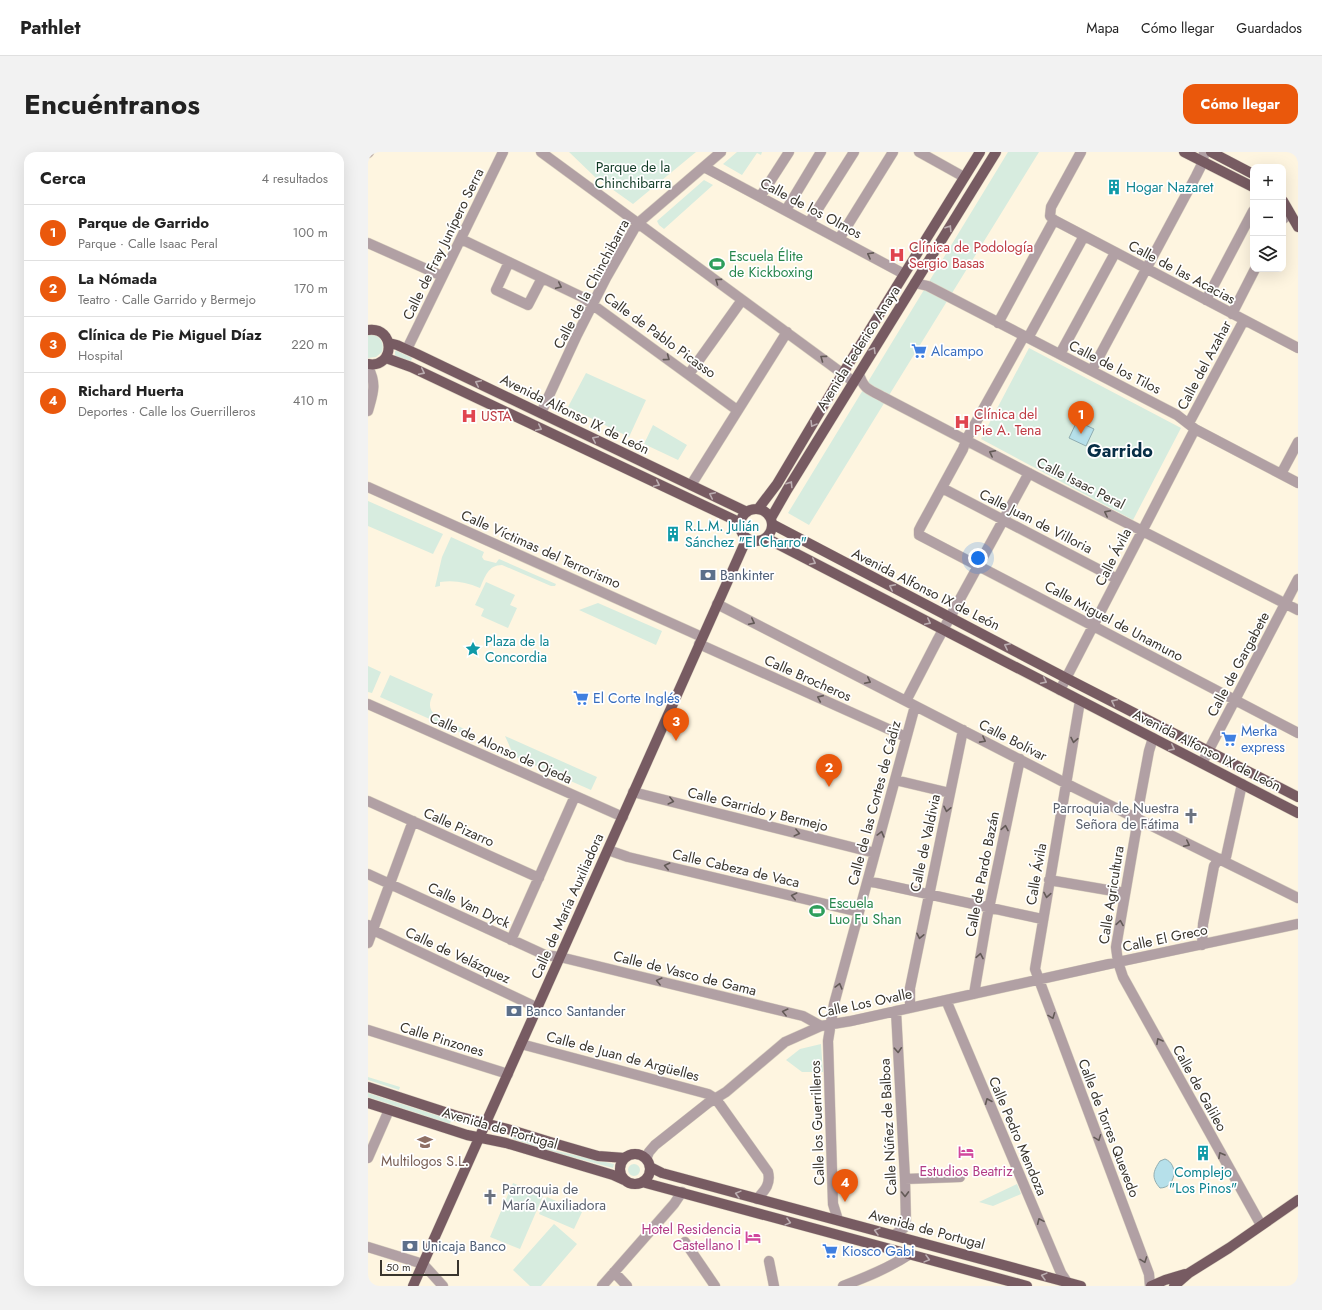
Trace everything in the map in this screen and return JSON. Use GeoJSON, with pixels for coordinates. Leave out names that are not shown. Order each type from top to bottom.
{"type":"FeatureCollection","features":[{"type":"Feature","properties":{"kind":"main road","name":"Avenida Federico Anaya"},"geometry":{"type":"LineString","coordinates":[[758,509],[776,484],[980,152]]}},
{"type":"Feature","properties":{"kind":"main road","name":"Avenida Federico Anaya"},"geometry":{"type":"LineString","coordinates":[[772,521],[856,378],[996,152]]}},
{"type":"Feature","properties":{"kind":"main road"},"geometry":{"type":"LineString","coordinates":[[1184,152],[1207,156],[1250,173]]}},
{"type":"Feature","properties":{"kind":"main road"},"geometry":{"type":"LineString","coordinates":[[1207,156],[1250,179]]}},
{"type":"Feature","properties":{"kind":"main road"},"geometry":{"type":"LineString","coordinates":[[1207,156],[1250,185]]}},
{"type":"Feature","properties":{"kind":"main road"},"geometry":{"type":"LineString","coordinates":[[1286,210],[1298,227]]}},
{"type":"Feature","properties":{"kind":"main road"},"geometry":{"type":"LineString","coordinates":[[368,330],[376,330],[382,333],[389,343],[389,351],[386,358],[379,363],[368,365]]}},
{"type":"Feature","properties":{"kind":"main road","name":"Avenida Alfonso IX de León"},"geometry":{"type":"LineString","coordinates":[[389,343],[407,349],[747,512]]}},
{"type":"Feature","properties":{"kind":"main road","name":"Avenida Alfonso IX de León"},"geometry":{"type":"LineString","coordinates":[[386,358],[411,367],[741,523]]}},
{"type":"Feature","properties":{"kind":"main road"},"geometry":{"type":"LineString","coordinates":[[752,509],[758,509],[766,512],[772,521],[772,529],[766,538],[757,541],[747,538],[741,529],[741,523],[747,512],[752,509]]}},
{"type":"Feature","properties":{"kind":"main road","name":"Avenida Alfonso IX de León"},"geometry":{"type":"LineString","coordinates":[[772,521],[1066,678],[1298,797]]}},
{"type":"Feature","properties":{"kind":"main road","name":"Calle de María Auxiliadora"},"geometry":{"type":"LineString","coordinates":[[413,1286],[747,538]]}},
{"type":"Feature","properties":{"kind":"main road","name":"Avenida Alfonso IX de León"},"geometry":{"type":"LineString","coordinates":[[766,538],[1298,813]]}},
{"type":"Feature","properties":{"kind":"main road","name":"Avenida de Portugal"},"geometry":{"type":"LineString","coordinates":[[368,1087],[486,1124],[598,1156],[625,1158]]}},
{"type":"Feature","properties":{"kind":"main road","name":"Avenida de Portugal"},"geometry":{"type":"LineString","coordinates":[[368,1103],[460,1132],[480,1136],[613,1175],[624,1180]]}},
{"type":"Feature","properties":{"kind":"main road"},"geometry":{"type":"LineString","coordinates":[[636,1154],[641,1156],[648,1163],[648,1176],[642,1182],[634,1184],[624,1180],[621,1175],[621,1163],[625,1158],[636,1154]]}},
{"type":"Feature","properties":{"kind":"main road","name":"Avenida de Portugal"},"geometry":{"type":"LineString","coordinates":[[648,1163],[662,1173],[1081,1286]]}},
{"type":"Feature","properties":{"kind":"main road","name":"Avenida de Portugal"},"geometry":{"type":"LineString","coordinates":[[642,1182],[1027,1286]]}},
{"type":"Feature","properties":{"kind":"main road"},"geometry":{"type":"LineString","coordinates":[[1174,1286],[1189,1273],[1229,1248],[1298,1200]]}},
{"type":"Feature","properties":{"kind":"main road"},"geometry":{"type":"LineString","coordinates":[[1150,1286],[1189,1273]]}},
{"type":"Feature","properties":{"kind":"street","name":"Calle de Fray Junípero Serra"},"geometry":{"type":"LineString","coordinates":[[407,349],[503,152]]}},
{"type":"Feature","properties":{"kind":"street"},"geometry":{"type":"LineString","coordinates":[[541,152],[578,179]]}},
{"type":"Feature","properties":{"kind":"street"},"geometry":{"type":"LineString","coordinates":[[552,152],[578,179]]}},
{"type":"Feature","properties":{"kind":"street","name":"Calle de la Chinchibarra"},"geometry":{"type":"LineString","coordinates":[[541,413],[577,335],[638,224],[722,152]]}},
{"type":"Feature","properties":{"kind":"street"},"geometry":{"type":"LineString","coordinates":[[760,197],[789,152]]}},
{"type":"Feature","properties":{"kind":"street"},"geometry":{"type":"LineString","coordinates":[[786,210],[821,152]]}},
{"type":"Feature","properties":{"kind":"street"},"geometry":{"type":"LineString","coordinates":[[809,223],[854,152]]}},
{"type":"Feature","properties":{"kind":"street"},"geometry":{"type":"LineString","coordinates":[[839,239],[893,152]]}},
{"type":"Feature","properties":{"kind":"street"},"geometry":{"type":"LineString","coordinates":[[919,152],[964,177]]}},
{"type":"Feature","properties":{"kind":"street"},"geometry":{"type":"LineString","coordinates":[[998,323],[1054,220],[1050,216],[1051,207],[1081,152]]}},
{"type":"Feature","properties":{"kind":"street"},"geometry":{"type":"LineString","coordinates":[[1092,370],[1207,156]]}},
{"type":"Feature","properties":{"kind":"street","name":"Calle de los Olmos"},"geometry":{"type":"LineString","coordinates":[[704,167],[904,274]]}},
{"type":"Feature","properties":{"kind":"street","name":"Calle Isaac Peral"},"geometry":{"type":"LineString","coordinates":[[578,179],[843,373],[856,378],[866,387],[1029,473],[1298,610]]}},
{"type":"Feature","properties":{"kind":"street"},"geometry":{"type":"LineString","coordinates":[[1206,300],[1250,217]]}},
{"type":"Feature","properties":{"kind":"street","name":"Calle de las Acacias"},"geometry":{"type":"LineString","coordinates":[[1054,220],[1298,348]]}},
{"type":"Feature","properties":{"kind":"street"},"geometry":{"type":"LineString","coordinates":[[942,488],[963,449],[966,440],[1084,236]]}},
{"type":"Feature","properties":{"kind":"street","name":"Calle de Pablo Picasso"},"geometry":{"type":"LineString","coordinates":[[460,239],[582,297],[737,410]]}},
{"type":"Feature","properties":{"kind":"street"},"geometry":{"type":"LineString","coordinates":[[368,243],[442,276]]}},
{"type":"Feature","properties":{"kind":"street"},"geometry":{"type":"LineString","coordinates":[[1060,354],[1115,253]]}},
{"type":"Feature","properties":{"kind":"street"},"geometry":{"type":"LineString","coordinates":[[509,262],[496,290],[528,305],[542,278]]}},
{"type":"Feature","properties":{"kind":"street"},"geometry":{"type":"LineString","coordinates":[[1232,314],[1253,272]]}},
{"type":"Feature","properties":{"kind":"street","name":"Calle de los Tilos"},"geometry":{"type":"LineString","coordinates":[[915,283],[928,286],[1092,370],[1177,415],[1192,426],[1298,483]]}},
{"type":"Feature","properties":{"kind":"street"},"geometry":{"type":"LineString","coordinates":[[689,374],[742,300]]}},
{"type":"Feature","properties":{"kind":"street","name":"Calle del Azahar"},"geometry":{"type":"LineString","coordinates":[[1192,426],[1244,320]]}},
{"type":"Feature","properties":{"kind":"street"},"geometry":{"type":"LineString","coordinates":[[691,485],[787,332]]}},
{"type":"Feature","properties":{"kind":"street"},"geometry":{"type":"LineString","coordinates":[[368,365],[374,380],[368,411]]}},
{"type":"Feature","properties":{"kind":"street","name":"Calle Ávila"},"geometry":{"type":"LineString","coordinates":[[1066,678],[1142,530],[1192,426]]}},
{"type":"Feature","properties":{"kind":"street"},"geometry":{"type":"LineString","coordinates":[[1281,474],[1298,442]]}},
{"type":"Feature","properties":{"kind":"street","name":"Calle de las Cortes de Cádiz"},"geometry":{"type":"LineString","coordinates":[[827,1025],[895,780],[906,737],[911,704],[943,630],[1029,473]]}},
{"type":"Feature","properties":{"kind":"street","name":"Calle Víctimas del Terrorismo"},"geometry":{"type":"LineString","coordinates":[[368,487],[701,641]]}},
{"type":"Feature","properties":{"kind":"street","name":"Calle Juan de Villoria"},"geometry":{"type":"LineString","coordinates":[[942,488],[1117,579]]}},
{"type":"Feature","properties":{"kind":"street","name":"Calle Miguel de Unamuno"},"geometry":{"type":"LineString","coordinates":[[942,488],[921,526],[919,533],[921,536],[1298,733]]}},
{"type":"Feature","properties":{"kind":"street","name":"Calle de Gargabete"},"geometry":{"type":"LineString","coordinates":[[1202,763],[1298,578]]}},
{"type":"Feature","properties":{"kind":"street","name":"Calle Bolívar"},"geometry":{"type":"LineString","coordinates":[[717,604],[1218,860],[1298,898]]}},
{"type":"Feature","properties":{"kind":"street","name":"Calle Brocheros"},"geometry":{"type":"LineString","coordinates":[[701,641],[906,737]]}},
{"type":"Feature","properties":{"kind":"street"},"geometry":{"type":"LineString","coordinates":[[1060,690],[1066,678]]}},
{"type":"Feature","properties":{"kind":"street","name":"Calle Ávila"},"geometry":{"type":"LineString","coordinates":[[1039,980],[1035,969],[1042,919],[1080,701]]}},
{"type":"Feature","properties":{"kind":"street","name":"Calle de Alonso de Ojeda"},"geometry":{"type":"LineString","coordinates":[[368,704],[622,817]]}},
{"type":"Feature","properties":{"kind":"street","name":"Calle de Valdivia"},"geometry":{"type":"LineString","coordinates":[[910,1008],[910,988],[963,730]]}},
{"type":"Feature","properties":{"kind":"street","name":"Calle Agricultura"},"geometry":{"type":"LineString","coordinates":[[1118,962],[1116,947],[1138,819],[1138,810],[1149,751],[1153,738]]}},
{"type":"Feature","properties":{"kind":"street","name":"Calle de Pardo Bazán"},"geometry":{"type":"LineString","coordinates":[[974,994],[989,908],[1020,759]]}},
{"type":"Feature","properties":{"kind":"street"},"geometry":{"type":"LineString","coordinates":[[895,780],[950,793]]}},
{"type":"Feature","properties":{"kind":"street"},"geometry":{"type":"LineString","coordinates":[[1202,945],[1203,924],[1214,866],[1218,860],[1226,857],[1242,784]]}},
{"type":"Feature","properties":{"kind":"street","name":"Calle Garrido y Bermejo"},"geometry":{"type":"LineString","coordinates":[[634,792],[875,853]]}},
{"type":"Feature","properties":{"kind":"street"},"geometry":{"type":"LineString","coordinates":[[511,940],[575,796]]}},
{"type":"Feature","properties":{"kind":"street","name":"Calle Pizarro"},"geometry":{"type":"LineString","coordinates":[[368,801],[539,878]]}},
{"type":"Feature","properties":{"kind":"street"},"geometry":{"type":"LineString","coordinates":[[368,942],[370,928],[389,884],[413,821]]}},
{"type":"Feature","properties":{"kind":"street","name":"Calle Cabeza de Vaca"},"geometry":{"type":"LineString","coordinates":[[608,850],[628,857],[859,912]]}},
{"type":"Feature","properties":{"kind":"street","name":"Calle Van Dyck"},"geometry":{"type":"LineString","coordinates":[[368,874],[545,955],[560,957]]}},
{"type":"Feature","properties":{"kind":"street"},"geometry":{"type":"LineString","coordinates":[[1049,880],[1125,893]]}},
{"type":"Feature","properties":{"kind":"street"},"geometry":{"type":"LineString","coordinates":[[868,881],[1042,919]]}},
{"type":"Feature","properties":{"kind":"street","name":"Calle El Greco"},"geometry":{"type":"LineString","coordinates":[[1039,980],[1298,924]]}},
{"type":"Feature","properties":{"kind":"street","name":"Calle de Velázquez"},"geometry":{"type":"LineString","coordinates":[[370,928],[538,1008]]}},
{"type":"Feature","properties":{"kind":"street","name":"Calle de Vasco de Gama"},"geometry":{"type":"LineString","coordinates":[[560,957],[803,1016],[827,1025]]}},
{"type":"Feature","properties":{"kind":"street","name":"Calle de Galileo"},"geometry":{"type":"LineString","coordinates":[[1118,962],[1123,977],[1261,1225]]}},
{"type":"Feature","properties":{"kind":"street","name":"Calle Los Ovalle"},"geometry":{"type":"LineString","coordinates":[[648,1163],[649,1152],[656,1145],[708,1102],[716,1099],[784,1042],[827,1025],[1039,980]]}},
{"type":"Feature","properties":{"kind":"street","name":"Calle de Torres Quevedo"},"geometry":{"type":"LineString","coordinates":[[1039,980],[1149,1274],[1150,1286]]}},
{"type":"Feature","properties":{"kind":"street","name":"Calle Pedro Mendoza"},"geometry":{"type":"LineString","coordinates":[[946,1000],[1061,1273],[1067,1282]]}},
{"type":"Feature","properties":{"kind":"street","name":"Calle Núñez de Balboa"},"geometry":{"type":"LineString","coordinates":[[894,1236],[904,1228],[906,1224],[896,1011]]}},
{"type":"Feature","properties":{"kind":"street"},"geometry":{"type":"LineString","coordinates":[[803,1016],[803,1034]]}},
{"type":"Feature","properties":{"kind":"street","name":"Calle los Guerrilleros"},"geometry":{"type":"LineString","coordinates":[[827,1025],[833,1204],[838,1220]]}},
{"type":"Feature","properties":{"kind":"street","name":"Calle Pinzones"},"geometry":{"type":"LineString","coordinates":[[368,1030],[508,1074]]}},
{"type":"Feature","properties":{"kind":"street","name":"Calle de Juan de Argüelles"},"geometry":{"type":"LineString","coordinates":[[521,1044],[702,1091],[716,1099]]}},
{"type":"Feature","properties":{"kind":"street"},"geometry":{"type":"LineString","coordinates":[[716,1099],[768,1172],[770,1178],[768,1186],[757,1199]]}},
{"type":"Feature","properties":{"kind":"street"},"geometry":{"type":"LineString","coordinates":[[368,1158],[389,1110]]}},
{"type":"Feature","properties":{"kind":"street"},"geometry":{"type":"LineString","coordinates":[[905,1179],[960,1177]]}},
{"type":"Feature","properties":{"kind":"street"},"geometry":{"type":"LineString","coordinates":[[602,1286],[674,1204],[682,1192]]}},
{"type":"Feature","properties":{"kind":"street"},"geometry":{"type":"LineString","coordinates":[[685,1242],[715,1286]]}},
{"type":"Feature","properties":{"kind":"street"},"geometry":{"type":"LineString","coordinates":[[368,1247],[423,1264],[443,1286]]}},
{"type":"Feature","properties":{"kind":"street"},"geometry":{"type":"LineString","coordinates":[[843,1286],[874,1274],[897,1263],[910,1254]]}},
{"type":"Feature","properties":{"kind":"street"},"geometry":{"type":"LineString","coordinates":[[769,1261],[774,1286]]}},
{"type":"Feature","properties":{"kind":"street"},"geometry":{"type":"LineString","coordinates":[[614,1272],[627,1286]]}},
{"type":"Feature","properties":{"kind":"green space","name":"Parque de la Chinchibarra"},"geometry":{"type":"Polygon","coordinates":[[[569,152],[696,152],[633,204],[595,177],[569,152]]]}},
{"type":"Feature","properties":{"kind":"green space"},"geometry":{"type":"Polygon","coordinates":[[[737,152],[762,152],[761,155],[757,153],[742,175],[723,164],[737,152]]]}},
{"type":"Feature","properties":{"kind":"green space"},"geometry":{"type":"Polygon","coordinates":[[[1008,152],[1039,152],[809,525],[788,513],[1008,152]]]}},
{"type":"Feature","properties":{"kind":"green space"},"geometry":{"type":"Polygon","coordinates":[[[704,180],[713,185],[664,229],[659,225],[657,221],[704,180]]]}},
{"type":"Feature","properties":{"kind":"green space"},"geometry":{"type":"Polygon","coordinates":[[[368,335],[375,335],[382,342],[382,352],[376,357],[368,358],[368,335]]]}},
{"type":"Feature","properties":{"kind":"green space"},"geometry":{"type":"Polygon","coordinates":[[[1029,348],[1181,428],[1133,520],[981,439],[1029,348]]]}},
{"type":"Feature","properties":{"kind":"green space"},"geometry":{"type":"Polygon","coordinates":[[[395,351],[412,358],[411,361],[395,356],[395,351]]]}},
{"type":"Feature","properties":{"kind":"green space"},"geometry":{"type":"Polygon","coordinates":[[[586,373],[646,400],[629,437],[568,407],[586,373]]]}},
{"type":"Feature","properties":{"kind":"green space"},"geometry":{"type":"Polygon","coordinates":[[[653,425],[687,445],[678,460],[644,444],[653,425]]]}},
{"type":"Feature","properties":{"kind":"green space"},"geometry":{"type":"Polygon","coordinates":[[[368,501],[443,534],[433,554],[368,526],[368,501]]]}},
{"type":"Feature","properties":{"kind":"green space"},"geometry":{"type":"Polygon","coordinates":[[[451,537],[484,552],[482,557],[484,560],[496,563],[499,559],[556,584],[555,586],[551,586],[502,565],[490,569],[480,588],[455,581],[440,582],[440,586],[435,587],[442,557],[451,537]]]}},
{"type":"Feature","properties":{"kind":"green space"},"geometry":{"type":"Polygon","coordinates":[[[486,582],[515,595],[510,605],[517,608],[508,628],[481,616],[484,609],[475,605],[486,582]]]}},
{"type":"Feature","properties":{"kind":"green space"},"geometry":{"type":"Polygon","coordinates":[[[598,603],[662,631],[656,645],[579,610],[598,603]]]}},
{"type":"Feature","properties":{"kind":"green space"},"geometry":{"type":"Polygon","coordinates":[[[368,666],[381,672],[372,693],[368,692],[368,666]]]}},
{"type":"Feature","properties":{"kind":"green space"},"geometry":{"type":"Polygon","coordinates":[[[390,675],[433,694],[430,708],[433,713],[436,716],[471,732],[471,734],[468,736],[380,697],[390,675]]]}},
{"type":"Feature","properties":{"kind":"green space"},"geometry":{"type":"Polygon","coordinates":[[[505,736],[597,777],[591,790],[514,756],[505,736]]]}},
{"type":"Feature","properties":{"kind":"green space"},"geometry":{"type":"Polygon","coordinates":[[[821,1044],[823,1072],[802,1072],[786,1060],[800,1049],[821,1044]]]}},
{"type":"Feature","properties":{"kind":"green space"},"geometry":{"type":"Polygon","coordinates":[[[368,1077],[400,1087],[399,1090],[368,1080],[368,1077]]]}},
{"type":"Feature","properties":{"kind":"green space"},"geometry":{"type":"Polygon","coordinates":[[[368,1093],[451,1120],[450,1124],[368,1097],[368,1093]]]}},
{"type":"Feature","properties":{"kind":"green space"},"geometry":{"type":"Polygon","coordinates":[[[514,1136],[557,1151],[614,1164],[613,1168],[513,1139],[514,1136]]]}},
{"type":"Feature","properties":{"kind":"green space"},"geometry":{"type":"Polygon","coordinates":[[[632,1164],[636,1164],[640,1170],[636,1176],[632,1176],[628,1172],[628,1168],[632,1164]]]}},
{"type":"Feature","properties":{"kind":"green space"},"geometry":{"type":"Polygon","coordinates":[[[513,1183],[543,1196],[520,1249],[490,1237],[513,1183]]]}},
{"type":"Feature","properties":{"kind":"green space"},"geometry":{"type":"Polygon","coordinates":[[[1017,1184],[1021,1194],[993,1206],[979,1202],[1017,1184]]]}},
{"type":"Feature","properties":{"kind":"green space"},"geometry":{"type":"Polygon","coordinates":[[[547,1197],[582,1212],[574,1229],[539,1214],[547,1197]]]}},
{"type":"Feature","properties":{"kind":"green space"},"geometry":{"type":"Polygon","coordinates":[[[554,1224],[577,1244],[541,1286],[530,1286],[513,1270],[554,1224]]]}},
{"type":"Feature","properties":{"kind":"water"},"geometry":{"type":"Polygon","coordinates":[[[1077,421],[1094,429],[1086,446],[1069,438],[1077,421]]]}},
{"type":"Feature","properties":{"kind":"water"},"geometry":{"type":"Polygon","coordinates":[[[1165,1159],[1172,1166],[1174,1175],[1170,1184],[1160,1188],[1155,1181],[1154,1174],[1160,1161],[1165,1159]]]}},
{"type":"Feature","properties":{"kind":"place","name":"Hogar Nazaret"},"geometry":{"type":"Point","coordinates":[1114,187]}},
{"type":"Feature","properties":{"kind":"place","name":"Clínica de Podología Sergio Basas"},"geometry":{"type":"Point","coordinates":[897,255]}},
{"type":"Feature","properties":{"kind":"place","name":"Escuela Élite de Kickboxing"},"geometry":{"type":"Point","coordinates":[717,264]}},
{"type":"Feature","properties":{"kind":"place","name":"Alcampo"},"geometry":{"type":"Point","coordinates":[919,351]}},
{"type":"Feature","properties":{"kind":"place","name":"USTA"},"geometry":{"type":"Point","coordinates":[469,416]}},
{"type":"Feature","properties":{"kind":"place","name":"Clínica del Pie A. Tena"},"geometry":{"type":"Point","coordinates":[962,422]}},
{"type":"Feature","properties":{"kind":"place","name":"Parque de Garrido"},"geometry":{"type":"Point","coordinates":[1081,434]}},
{"type":"Feature","properties":{"kind":"place","name":"R.L.M. Julián Sánchez \"El Charro\""},"geometry":{"type":"Point","coordinates":[673,534]}},
{"type":"Feature","properties":{"kind":"place","name":"Bankinter"},"geometry":{"type":"Point","coordinates":[708,575]}},
{"type":"Feature","properties":{"kind":"place","name":"Plaza de la Concordia"},"geometry":{"type":"Point","coordinates":[473,649]}},
{"type":"Feature","properties":{"kind":"place","name":"El Corte Inglés"},"geometry":{"type":"Point","coordinates":[581,698]}},
{"type":"Feature","properties":{"kind":"place","name":"Merka express"},"geometry":{"type":"Point","coordinates":[1229,739]}},
{"type":"Feature","properties":{"kind":"place","name":"Clínica de Pie Miguel Díaz"},"geometry":{"type":"Point","coordinates":[676,741]}},
{"type":"Feature","properties":{"kind":"place","name":"La Nómada"},"geometry":{"type":"Point","coordinates":[829,787]}},
{"type":"Feature","properties":{"kind":"place","name":"Parroquia de Nuestra Señora de Fátima"},"geometry":{"type":"Point","coordinates":[1191,816]}},
{"type":"Feature","properties":{"kind":"place","name":"Escuela Luo Fu Shan"},"geometry":{"type":"Point","coordinates":[817,911]}},
{"type":"Feature","properties":{"kind":"place","name":"Banco Santander"},"geometry":{"type":"Point","coordinates":[514,1011]}},
{"type":"Feature","properties":{"kind":"place","name":"Multilogos S.L."},"geometry":{"type":"Point","coordinates":[425,1142]}},
{"type":"Feature","properties":{"kind":"place","name":"Estudios Beatriz"},"geometry":{"type":"Point","coordinates":[966,1152]}},
{"type":"Feature","properties":{"kind":"place","name":"Complejo \"Los Pinos\""},"geometry":{"type":"Point","coordinates":[1203,1153]}},
{"type":"Feature","properties":{"kind":"place","name":"Parroquia de María Auxiliadora"},"geometry":{"type":"Point","coordinates":[490,1197]}},
{"type":"Feature","properties":{"kind":"place","name":"Richard Huerta"},"geometry":{"type":"Point","coordinates":[845,1202]}},
{"type":"Feature","properties":{"kind":"place","name":"Hotel Residencia Castellano I"},"geometry":{"type":"Point","coordinates":[753,1237]}},
{"type":"Feature","properties":{"kind":"place","name":"Unicaja Banco"},"geometry":{"type":"Point","coordinates":[410,1246]}},
{"type":"Feature","properties":{"kind":"place","name":"Kiosco Gabi"},"geometry":{"type":"Point","coordinates":[830,1251]}},
{"type":"Feature","properties":{"kind":"district","name":"Garrido"},"geometry":{"type":"Point","coordinates":[1120,451]}}]}
